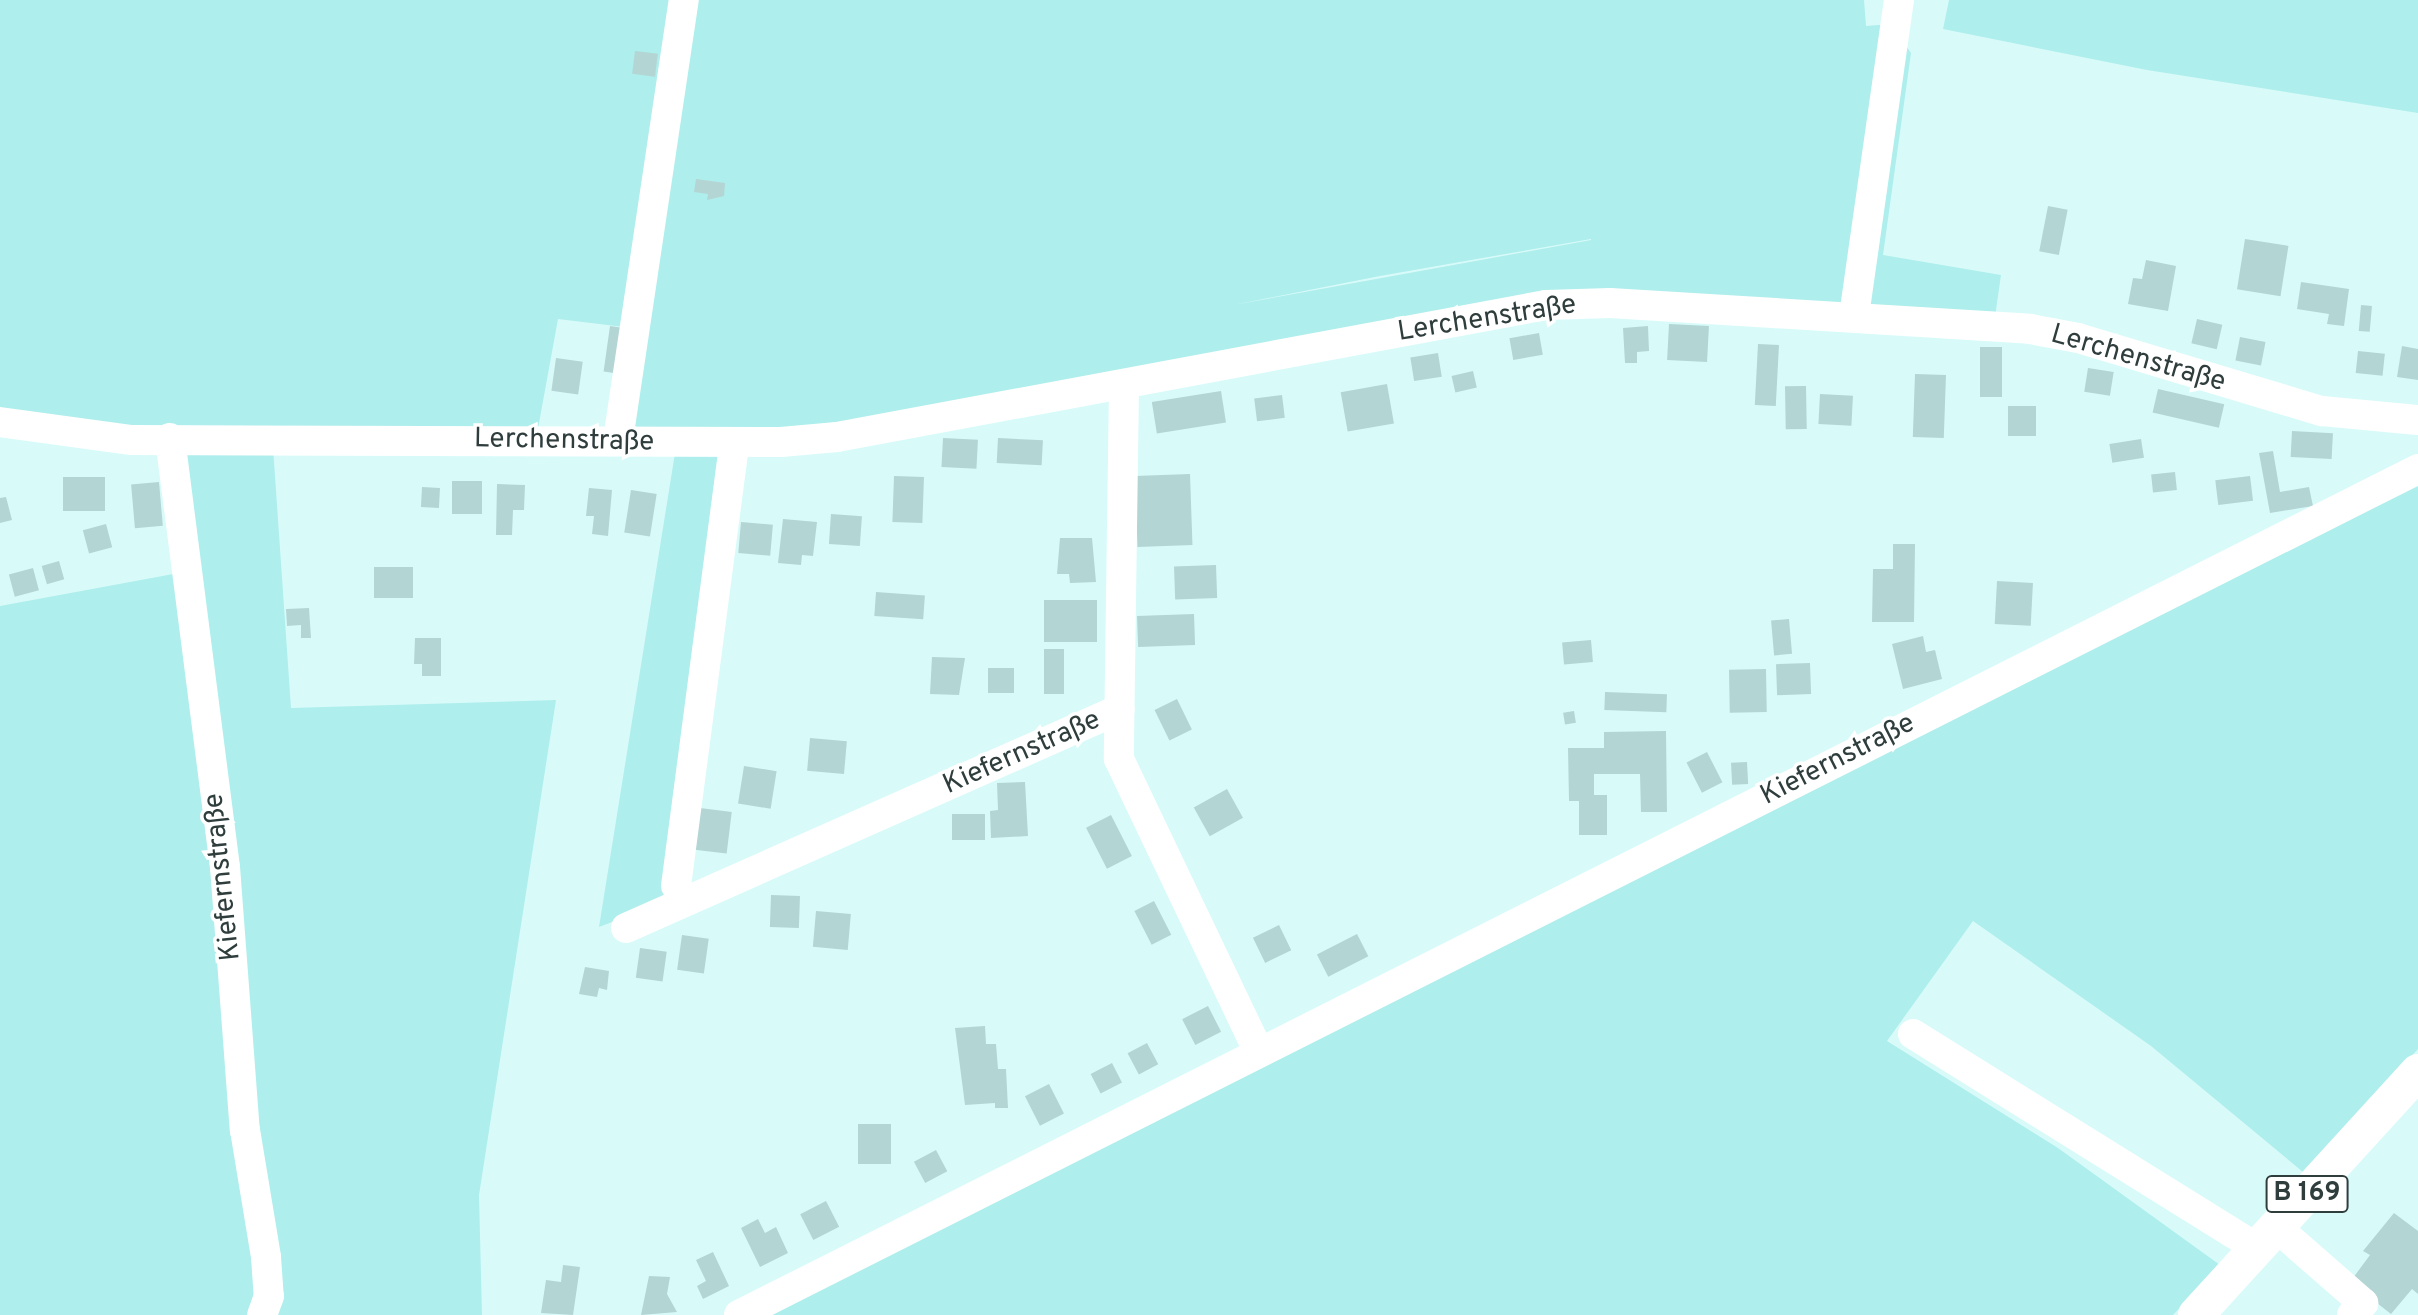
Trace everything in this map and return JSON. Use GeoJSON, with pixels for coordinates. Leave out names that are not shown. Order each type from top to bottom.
{"type":"FeatureCollection","features":[{"type":"Feature","properties":{"kind":"main road","name":"B 169"},"geometry":{"type":"LineString","coordinates":[[2196,1315],[2417,1075]]}},
{"type":"Feature","properties":{"kind":"street"},"geometry":{"type":"LineString","coordinates":[[618,440],[684,0]]}},
{"type":"Feature","properties":{"kind":"street"},"geometry":{"type":"LineString","coordinates":[[1854,316],[1899,0]]}},
{"type":"Feature","properties":{"kind":"street","name":"Lerchenstraße"},"geometry":{"type":"LineString","coordinates":[[0,422],[132,440],[618,440],[734,444],[837,437],[1546,305],[1693,304],[2066,335],[2322,411],[2418,420]]}},
{"type":"Feature","properties":{"kind":"street"},"geometry":{"type":"LineString","coordinates":[[1120,709],[1124,385]]}},
{"type":"Feature","properties":{"kind":"street","name":"Kiefernstraße"},"geometry":{"type":"LineString","coordinates":[[170,438],[225,867],[245,1130],[266,1257],[269,1296],[262,1315]]}},
{"type":"Feature","properties":{"kind":"street"},"geometry":{"type":"LineString","coordinates":[[676,886],[734,444]]}},
{"type":"Feature","properties":{"kind":"street","name":"Kiefernstraße"},"geometry":{"type":"LineString","coordinates":[[739,1315],[2418,469]]}},
{"type":"Feature","properties":{"kind":"street","name":"Kiefernstraße"},"geometry":{"type":"LineString","coordinates":[[626,928],[1120,709],[1119,759],[1258,1051]]}},
{"type":"Feature","properties":{"kind":"street"},"geometry":{"type":"LineString","coordinates":[[1913,1034],[2266,1238],[2363,1303],[2352,1315]]}},
{"type":"Feature","properties":{"kind":"shaded area"},"geometry":{"type":"Polygon","coordinates":[[[0,0],[1864,0],[1866,26],[1891,24],[1911,53],[1883,255],[2001,275],[1995,317],[1644,293],[841,429],[612,436],[624,327],[558,319],[537,434],[171,430],[0,415],[0,0]],[[1591,240],[1380,276],[1233,305],[1591,240]]]}},
{"type":"Feature","properties":{"kind":"shaded area"},"geometry":{"type":"Polygon","coordinates":[[[1949,0],[2418,0],[2418,113],[2147,70],[1943,29],[1949,0]]]}},
{"type":"Feature","properties":{"kind":"shaded area"},"geometry":{"type":"Polygon","coordinates":[[[178,445],[273,447],[291,708],[556,700],[479,1195],[482,1315],[0,1315],[0,606],[195,570],[178,445]]]}},
{"type":"Feature","properties":{"kind":"shaded area"},"geometry":{"type":"Polygon","coordinates":[[[743,452],[685,894],[599,927],[675,453],[743,452]]]}},
{"type":"Feature","properties":{"kind":"shaded area"},"geometry":{"type":"Polygon","coordinates":[[[2418,485],[2418,1049],[2303,1172],[2151,1046],[1973,921],[1887,1041],[2058,1148],[2220,1265],[2173,1315],[772,1315],[1268,1060],[2418,485]]]}},
{"type":"Feature","properties":{"kind":"building"},"geometry":{"type":"Polygon","coordinates":[[[635,51],[658,54],[655,77],[632,74],[635,51]]]}},
{"type":"Feature","properties":{"kind":"building"},"geometry":{"type":"Polygon","coordinates":[[[696,179],[725,183],[724,196],[707,200],[708,194],[694,192],[696,179]]]}},
{"type":"Feature","properties":{"kind":"building"},"geometry":{"type":"Polygon","coordinates":[[[2048,206],[2068,210],[2059,255],[2039,251],[2048,206]]]}},
{"type":"Feature","properties":{"kind":"building"},"geometry":{"type":"Polygon","coordinates":[[[2245,239],[2288,246],[2280,296],[2237,289],[2245,239]]]}},
{"type":"Feature","properties":{"kind":"building"},"geometry":{"type":"Polygon","coordinates":[[[2146,260],[2176,266],[2168,311],[2128,304],[2133,278],[2142,279],[2146,260]]]}},
{"type":"Feature","properties":{"kind":"building"},"geometry":{"type":"Polygon","coordinates":[[[2301,282],[2349,289],[2344,326],[2327,324],[2329,314],[2297,309],[2301,282]]]}},
{"type":"Feature","properties":{"kind":"building"},"geometry":{"type":"Polygon","coordinates":[[[2361,305],[2372,306],[2370,332],[2359,331],[2361,305]]]}},
{"type":"Feature","properties":{"kind":"building"},"geometry":{"type":"Polygon","coordinates":[[[2197,319],[2222,325],[2217,349],[2191,343],[2197,319]]]}},
{"type":"Feature","properties":{"kind":"building"},"geometry":{"type":"Polygon","coordinates":[[[1669,324],[1709,326],[1707,362],[1667,360],[1669,324]]]}},
{"type":"Feature","properties":{"kind":"building"},"geometry":{"type":"Polygon","coordinates":[[[610,326],[624,328],[617,374],[604,372],[610,326]]]}},
{"type":"Feature","properties":{"kind":"building"},"geometry":{"type":"Polygon","coordinates":[[[1648,326],[1649,351],[1637,352],[1637,363],[1625,363],[1623,328],[1648,326]]]}},
{"type":"Feature","properties":{"kind":"building"},"geometry":{"type":"Polygon","coordinates":[[[1539,333],[1543,355],[1513,360],[1509,338],[1539,333]]]}},
{"type":"Feature","properties":{"kind":"building"},"geometry":{"type":"Polygon","coordinates":[[[2240,337],[2266,342],[2261,366],[2235,361],[2240,337]]]}},
{"type":"Feature","properties":{"kind":"building"},"geometry":{"type":"Polygon","coordinates":[[[1758,344],[1779,345],[1776,406],[1755,405],[1758,344]]]}},
{"type":"Feature","properties":{"kind":"building"},"geometry":{"type":"Polygon","coordinates":[[[2402,346],[2418,349],[2418,380],[2397,377],[2402,346]]]}},
{"type":"Feature","properties":{"kind":"building"},"geometry":{"type":"Polygon","coordinates":[[[1980,347],[2002,347],[2002,397],[1980,397],[1980,347]]]}},
{"type":"Feature","properties":{"kind":"building"},"geometry":{"type":"Polygon","coordinates":[[[2358,351],[2385,354],[2383,376],[2356,373],[2358,351]]]}},
{"type":"Feature","properties":{"kind":"building"},"geometry":{"type":"Polygon","coordinates":[[[1438,353],[1442,377],[1414,381],[1410,357],[1438,353]]]}},
{"type":"Feature","properties":{"kind":"building"},"geometry":{"type":"Polygon","coordinates":[[[556,358],[583,362],[578,394],[551,391],[556,358]]]}},
{"type":"Feature","properties":{"kind":"building"},"geometry":{"type":"Polygon","coordinates":[[[2088,368],[2114,372],[2110,396],[2084,392],[2088,368]]]}},
{"type":"Feature","properties":{"kind":"building"},"geometry":{"type":"Polygon","coordinates":[[[1473,371],[1477,388],[1455,393],[1452,376],[1473,371]]]}},
{"type":"Feature","properties":{"kind":"building"},"geometry":{"type":"Polygon","coordinates":[[[1915,374],[1946,375],[1944,438],[1913,437],[1915,374]]]}},
{"type":"Feature","properties":{"kind":"building"},"geometry":{"type":"Polygon","coordinates":[[[1387,384],[1394,423],[1348,432],[1341,392],[1387,384]]]}},
{"type":"Feature","properties":{"kind":"building"},"geometry":{"type":"Polygon","coordinates":[[[1785,386],[1806,386],[1807,429],[1786,429],[1785,386]]]}},
{"type":"Feature","properties":{"kind":"building"},"geometry":{"type":"Polygon","coordinates":[[[2158,389],[2224,404],[2219,428],[2153,412],[2158,389]]]}},
{"type":"Feature","properties":{"kind":"building"},"geometry":{"type":"Polygon","coordinates":[[[1221,391],[1226,423],[1157,434],[1152,402],[1221,391]]]}},
{"type":"Feature","properties":{"kind":"building"},"geometry":{"type":"Polygon","coordinates":[[[1820,394],[1853,396],[1851,426],[1818,424],[1820,394]]]}},
{"type":"Feature","properties":{"kind":"building"},"geometry":{"type":"Polygon","coordinates":[[[1282,395],[1285,418],[1257,421],[1254,398],[1282,395]]]}},
{"type":"Feature","properties":{"kind":"building"},"geometry":{"type":"Polygon","coordinates":[[[2008,406],[2036,406],[2036,436],[2008,436],[2008,406]]]}},
{"type":"Feature","properties":{"kind":"building"},"geometry":{"type":"Polygon","coordinates":[[[2292,431],[2333,433],[2332,459],[2291,457],[2292,431]]]}},
{"type":"Feature","properties":{"kind":"building"},"geometry":{"type":"Polygon","coordinates":[[[943,438],[978,440],[976,469],[941,467],[943,438]]]}},
{"type":"Feature","properties":{"kind":"building"},"geometry":{"type":"Polygon","coordinates":[[[998,438],[1043,440],[1042,465],[997,463],[998,438]]]}},
{"type":"Feature","properties":{"kind":"building"},"geometry":{"type":"Polygon","coordinates":[[[2141,439],[2144,458],[2112,463],[2109,444],[2141,439]]]}},
{"type":"Feature","properties":{"kind":"building"},"geometry":{"type":"Polygon","coordinates":[[[2273,451],[2280,492],[2309,487],[2313,506],[2270,513],[2259,453],[2273,451]]]}},
{"type":"Feature","properties":{"kind":"building"},"geometry":{"type":"Polygon","coordinates":[[[2175,472],[2177,490],[2153,492],[2151,475],[2175,472]]]}},
{"type":"Feature","properties":{"kind":"building"},"geometry":{"type":"Polygon","coordinates":[[[1190,474],[1192,545],[1138,547],[1135,476],[1190,474]]]}},
{"type":"Feature","properties":{"kind":"building"},"geometry":{"type":"Polygon","coordinates":[[[894,476],[924,477],[922,523],[892,522],[894,476]]]}},
{"type":"Feature","properties":{"kind":"building"},"geometry":{"type":"Polygon","coordinates":[[[2250,476],[2253,501],[2218,505],[2215,480],[2250,476]]]}},
{"type":"Feature","properties":{"kind":"building"},"geometry":{"type":"Polygon","coordinates":[[[63,477],[105,477],[105,511],[63,511],[63,477]]]}},
{"type":"Feature","properties":{"kind":"building"},"geometry":{"type":"Polygon","coordinates":[[[452,481],[482,481],[482,514],[452,514],[452,481]]]}},
{"type":"Feature","properties":{"kind":"building"},"geometry":{"type":"Polygon","coordinates":[[[159,482],[163,526],[135,528],[131,484],[159,482]]]}},
{"type":"Feature","properties":{"kind":"building"},"geometry":{"type":"Polygon","coordinates":[[[497,484],[525,485],[524,510],[513,510],[512,535],[496,535],[497,484]]]}},
{"type":"Feature","properties":{"kind":"building"},"geometry":{"type":"Polygon","coordinates":[[[422,487],[440,488],[439,508],[421,507],[422,487]]]}},
{"type":"Feature","properties":{"kind":"building"},"geometry":{"type":"Polygon","coordinates":[[[589,488],[612,490],[608,536],[592,534],[594,516],[586,516],[589,488]]]}},
{"type":"Feature","properties":{"kind":"building"},"geometry":{"type":"Polygon","coordinates":[[[631,490],[657,494],[650,537],[624,532],[631,490]]]}},
{"type":"Feature","properties":{"kind":"building"},"geometry":{"type":"Polygon","coordinates":[[[6,497],[12,520],[0,523],[0,498],[6,497]]]}},
{"type":"Feature","properties":{"kind":"building"},"geometry":{"type":"Polygon","coordinates":[[[831,514],[862,516],[860,546],[829,544],[831,514]]]}},
{"type":"Feature","properties":{"kind":"building"},"geometry":{"type":"Polygon","coordinates":[[[783,519],[817,522],[813,556],[802,555],[801,565],[778,563],[783,519]]]}},
{"type":"Feature","properties":{"kind":"building"},"geometry":{"type":"Polygon","coordinates":[[[741,522],[773,525],[770,556],[738,553],[741,522]]]}},
{"type":"Feature","properties":{"kind":"building"},"geometry":{"type":"Polygon","coordinates":[[[106,524],[112,547],[89,553],[83,530],[106,524]]]}},
{"type":"Feature","properties":{"kind":"building"},"geometry":{"type":"Polygon","coordinates":[[[1060,538],[1092,538],[1096,582],[1070,583],[1069,574],[1057,574],[1060,538]]]}},
{"type":"Feature","properties":{"kind":"building"},"geometry":{"type":"Polygon","coordinates":[[[1893,544],[1915,544],[1914,622],[1872,622],[1873,569],[1893,569],[1893,544]]]}},
{"type":"Feature","properties":{"kind":"building"},"geometry":{"type":"Polygon","coordinates":[[[59,561],[64,579],[47,584],[42,566],[59,561]]]}},
{"type":"Feature","properties":{"kind":"building"},"geometry":{"type":"Polygon","coordinates":[[[1216,565],[1217,598],[1175,599],[1174,566],[1216,565]]]}},
{"type":"Feature","properties":{"kind":"building"},"geometry":{"type":"Polygon","coordinates":[[[374,567],[413,567],[413,598],[374,598],[374,567]]]}},
{"type":"Feature","properties":{"kind":"building"},"geometry":{"type":"Polygon","coordinates":[[[33,568],[39,590],[15,597],[9,574],[33,568]]]}},
{"type":"Feature","properties":{"kind":"building"},"geometry":{"type":"Polygon","coordinates":[[[1997,581],[2033,583],[2031,626],[1995,624],[1997,581]]]}},
{"type":"Feature","properties":{"kind":"building"},"geometry":{"type":"Polygon","coordinates":[[[876,592],[925,595],[923,619],[874,616],[876,592]]]}},
{"type":"Feature","properties":{"kind":"building"},"geometry":{"type":"Polygon","coordinates":[[[1044,600],[1097,600],[1097,642],[1044,642],[1044,600]]]}},
{"type":"Feature","properties":{"kind":"building"},"geometry":{"type":"Polygon","coordinates":[[[309,608],[311,638],[301,638],[301,625],[287,626],[286,609],[309,608]]]}},
{"type":"Feature","properties":{"kind":"building"},"geometry":{"type":"Polygon","coordinates":[[[1194,614],[1195,645],[1138,647],[1137,616],[1194,614]]]}},
{"type":"Feature","properties":{"kind":"building"},"geometry":{"type":"Polygon","coordinates":[[[1789,619],[1792,654],[1774,655],[1771,621],[1789,619]]]}},
{"type":"Feature","properties":{"kind":"building"},"geometry":{"type":"Polygon","coordinates":[[[1923,636],[1926,652],[1935,650],[1942,679],[1903,689],[1892,644],[1923,636]]]}},
{"type":"Feature","properties":{"kind":"building"},"geometry":{"type":"Polygon","coordinates":[[[415,638],[441,638],[441,676],[422,676],[422,664],[414,664],[415,638]]]}},
{"type":"Feature","properties":{"kind":"building"},"geometry":{"type":"Polygon","coordinates":[[[1591,640],[1593,662],[1564,664],[1562,643],[1591,640]]]}},
{"type":"Feature","properties":{"kind":"building"},"geometry":{"type":"Polygon","coordinates":[[[1044,649],[1064,649],[1064,694],[1044,694],[1044,649]]]}},
{"type":"Feature","properties":{"kind":"building"},"geometry":{"type":"Polygon","coordinates":[[[932,657],[965,658],[959,695],[930,694],[932,657]]]}},
{"type":"Feature","properties":{"kind":"building"},"geometry":{"type":"Polygon","coordinates":[[[1810,663],[1811,694],[1777,695],[1776,664],[1810,663]]]}},
{"type":"Feature","properties":{"kind":"building"},"geometry":{"type":"Polygon","coordinates":[[[988,668],[1014,668],[1014,693],[988,693],[988,668]]]}},
{"type":"Feature","properties":{"kind":"building"},"geometry":{"type":"Polygon","coordinates":[[[1766,669],[1767,712],[1730,713],[1729,670],[1766,669]]]}},
{"type":"Feature","properties":{"kind":"building"},"geometry":{"type":"Polygon","coordinates":[[[1605,692],[1667,694],[1666,712],[1604,710],[1605,692]]]}},
{"type":"Feature","properties":{"kind":"building"},"geometry":{"type":"Polygon","coordinates":[[[1177,699],[1192,730],[1169,741],[1155,710],[1177,699]]]}},
{"type":"Feature","properties":{"kind":"building"},"geometry":{"type":"Polygon","coordinates":[[[1574,711],[1576,723],[1565,725],[1563,713],[1574,711]]]}},
{"type":"Feature","properties":{"kind":"building"},"geometry":{"type":"Polygon","coordinates":[[[1666,731],[1667,812],[1641,812],[1640,774],[1594,774],[1594,795],[1607,795],[1607,835],[1579,835],[1579,801],[1569,801],[1568,748],[1604,748],[1604,732],[1666,731]]]}},
{"type":"Feature","properties":{"kind":"building"},"geometry":{"type":"Polygon","coordinates":[[[810,738],[847,741],[844,774],[807,771],[810,738]]]}},
{"type":"Feature","properties":{"kind":"building"},"geometry":{"type":"Polygon","coordinates":[[[1707,752],[1722,782],[1702,793],[1687,762],[1707,752]]]}},
{"type":"Feature","properties":{"kind":"building"},"geometry":{"type":"Polygon","coordinates":[[[1747,762],[1748,784],[1732,785],[1731,763],[1747,762]]]}},
{"type":"Feature","properties":{"kind":"building"},"geometry":{"type":"Polygon","coordinates":[[[744,766],[777,771],[771,809],[738,804],[744,766]]]}},
{"type":"Feature","properties":{"kind":"building"},"geometry":{"type":"Polygon","coordinates":[[[1025,782],[1028,836],[991,838],[990,811],[998,810],[997,783],[1025,782]]]}},
{"type":"Feature","properties":{"kind":"building"},"geometry":{"type":"Polygon","coordinates":[[[1227,789],[1243,818],[1210,836],[1194,807],[1227,789]]]}},
{"type":"Feature","properties":{"kind":"building"},"geometry":{"type":"Polygon","coordinates":[[[700,808],[732,812],[727,854],[695,850],[700,808]]]}},
{"type":"Feature","properties":{"kind":"building"},"geometry":{"type":"Polygon","coordinates":[[[952,814],[985,814],[985,840],[952,840],[952,814]]]}},
{"type":"Feature","properties":{"kind":"building"},"geometry":{"type":"Polygon","coordinates":[[[1111,815],[1132,856],[1107,869],[1086,828],[1111,815]]]}},
{"type":"Feature","properties":{"kind":"building"},"geometry":{"type":"Polygon","coordinates":[[[771,895],[800,896],[799,928],[770,927],[771,895]]]}},
{"type":"Feature","properties":{"kind":"building"},"geometry":{"type":"Polygon","coordinates":[[[1154,901],[1171,935],[1152,945],[1134,911],[1154,901]]]}},
{"type":"Feature","properties":{"kind":"building"},"geometry":{"type":"Polygon","coordinates":[[[816,911],[851,914],[848,950],[813,947],[816,911]]]}},
{"type":"Feature","properties":{"kind":"building"},"geometry":{"type":"Polygon","coordinates":[[[1279,925],[1291,950],[1265,963],[1253,938],[1279,925]]]}},
{"type":"Feature","properties":{"kind":"building"},"geometry":{"type":"Polygon","coordinates":[[[1357,934],[1368,956],[1328,977],[1317,954],[1357,934]]]}},
{"type":"Feature","properties":{"kind":"building"},"geometry":{"type":"Polygon","coordinates":[[[682,935],[709,939],[704,973],[677,970],[682,935]]]}},
{"type":"Feature","properties":{"kind":"building"},"geometry":{"type":"Polygon","coordinates":[[[640,948],[667,952],[663,981],[636,978],[640,948]]]}},
{"type":"Feature","properties":{"kind":"building"},"geometry":{"type":"Polygon","coordinates":[[[585,967],[609,971],[607,990],[599,988],[597,997],[579,994],[585,967]]]}},
{"type":"Feature","properties":{"kind":"building"},"geometry":{"type":"Polygon","coordinates":[[[1208,1006],[1221,1032],[1195,1045],[1182,1019],[1208,1006]]]}},
{"type":"Feature","properties":{"kind":"building"},"geometry":{"type":"Polygon","coordinates":[[[985,1026],[986,1044],[996,1044],[998,1069],[1006,1069],[1008,1108],[995,1108],[995,1103],[965,1105],[955,1028],[985,1026]]]}},
{"type":"Feature","properties":{"kind":"building"},"geometry":{"type":"Polygon","coordinates":[[[1147,1043],[1158,1064],[1139,1075],[1128,1053],[1147,1043]]]}},
{"type":"Feature","properties":{"kind":"building"},"geometry":{"type":"Polygon","coordinates":[[[1112,1063],[1122,1083],[1101,1093],[1091,1074],[1112,1063]]]}},
{"type":"Feature","properties":{"kind":"building"},"geometry":{"type":"Polygon","coordinates":[[[1049,1084],[1064,1113],[1040,1126],[1025,1096],[1049,1084]]]}},
{"type":"Feature","properties":{"kind":"building"},"geometry":{"type":"Polygon","coordinates":[[[858,1124],[891,1124],[891,1164],[858,1164],[858,1124]]]}},
{"type":"Feature","properties":{"kind":"building"},"geometry":{"type":"Polygon","coordinates":[[[936,1150],[947,1171],[925,1183],[914,1162],[936,1150]]]}},
{"type":"Feature","properties":{"kind":"building"},"geometry":{"type":"Polygon","coordinates":[[[826,1201],[839,1227],[813,1240],[800,1214],[826,1201]]]}},
{"type":"Feature","properties":{"kind":"building"},"geometry":{"type":"Polygon","coordinates":[[[2394,1213],[2418,1231],[2418,1294],[2412,1289],[2391,1314],[2350,1282],[2370,1255],[2363,1251],[2394,1213]]]}},
{"type":"Feature","properties":{"kind":"building"},"geometry":{"type":"Polygon","coordinates":[[[758,1219],[765,1233],[776,1227],[788,1253],[760,1267],[741,1228],[758,1219]]]}},
{"type":"Feature","properties":{"kind":"building"},"geometry":{"type":"Polygon","coordinates":[[[713,1252],[729,1286],[703,1299],[697,1286],[706,1281],[696,1260],[713,1252]]]}},
{"type":"Feature","properties":{"kind":"building"},"geometry":{"type":"Polygon","coordinates":[[[563,1265],[580,1267],[573,1315],[541,1313],[546,1280],[561,1282],[563,1265]]]}},
{"type":"Feature","properties":{"kind":"building"},"geometry":{"type":"Polygon","coordinates":[[[649,1276],[670,1277],[667,1294],[677,1312],[641,1315],[649,1276]]]}}]}
